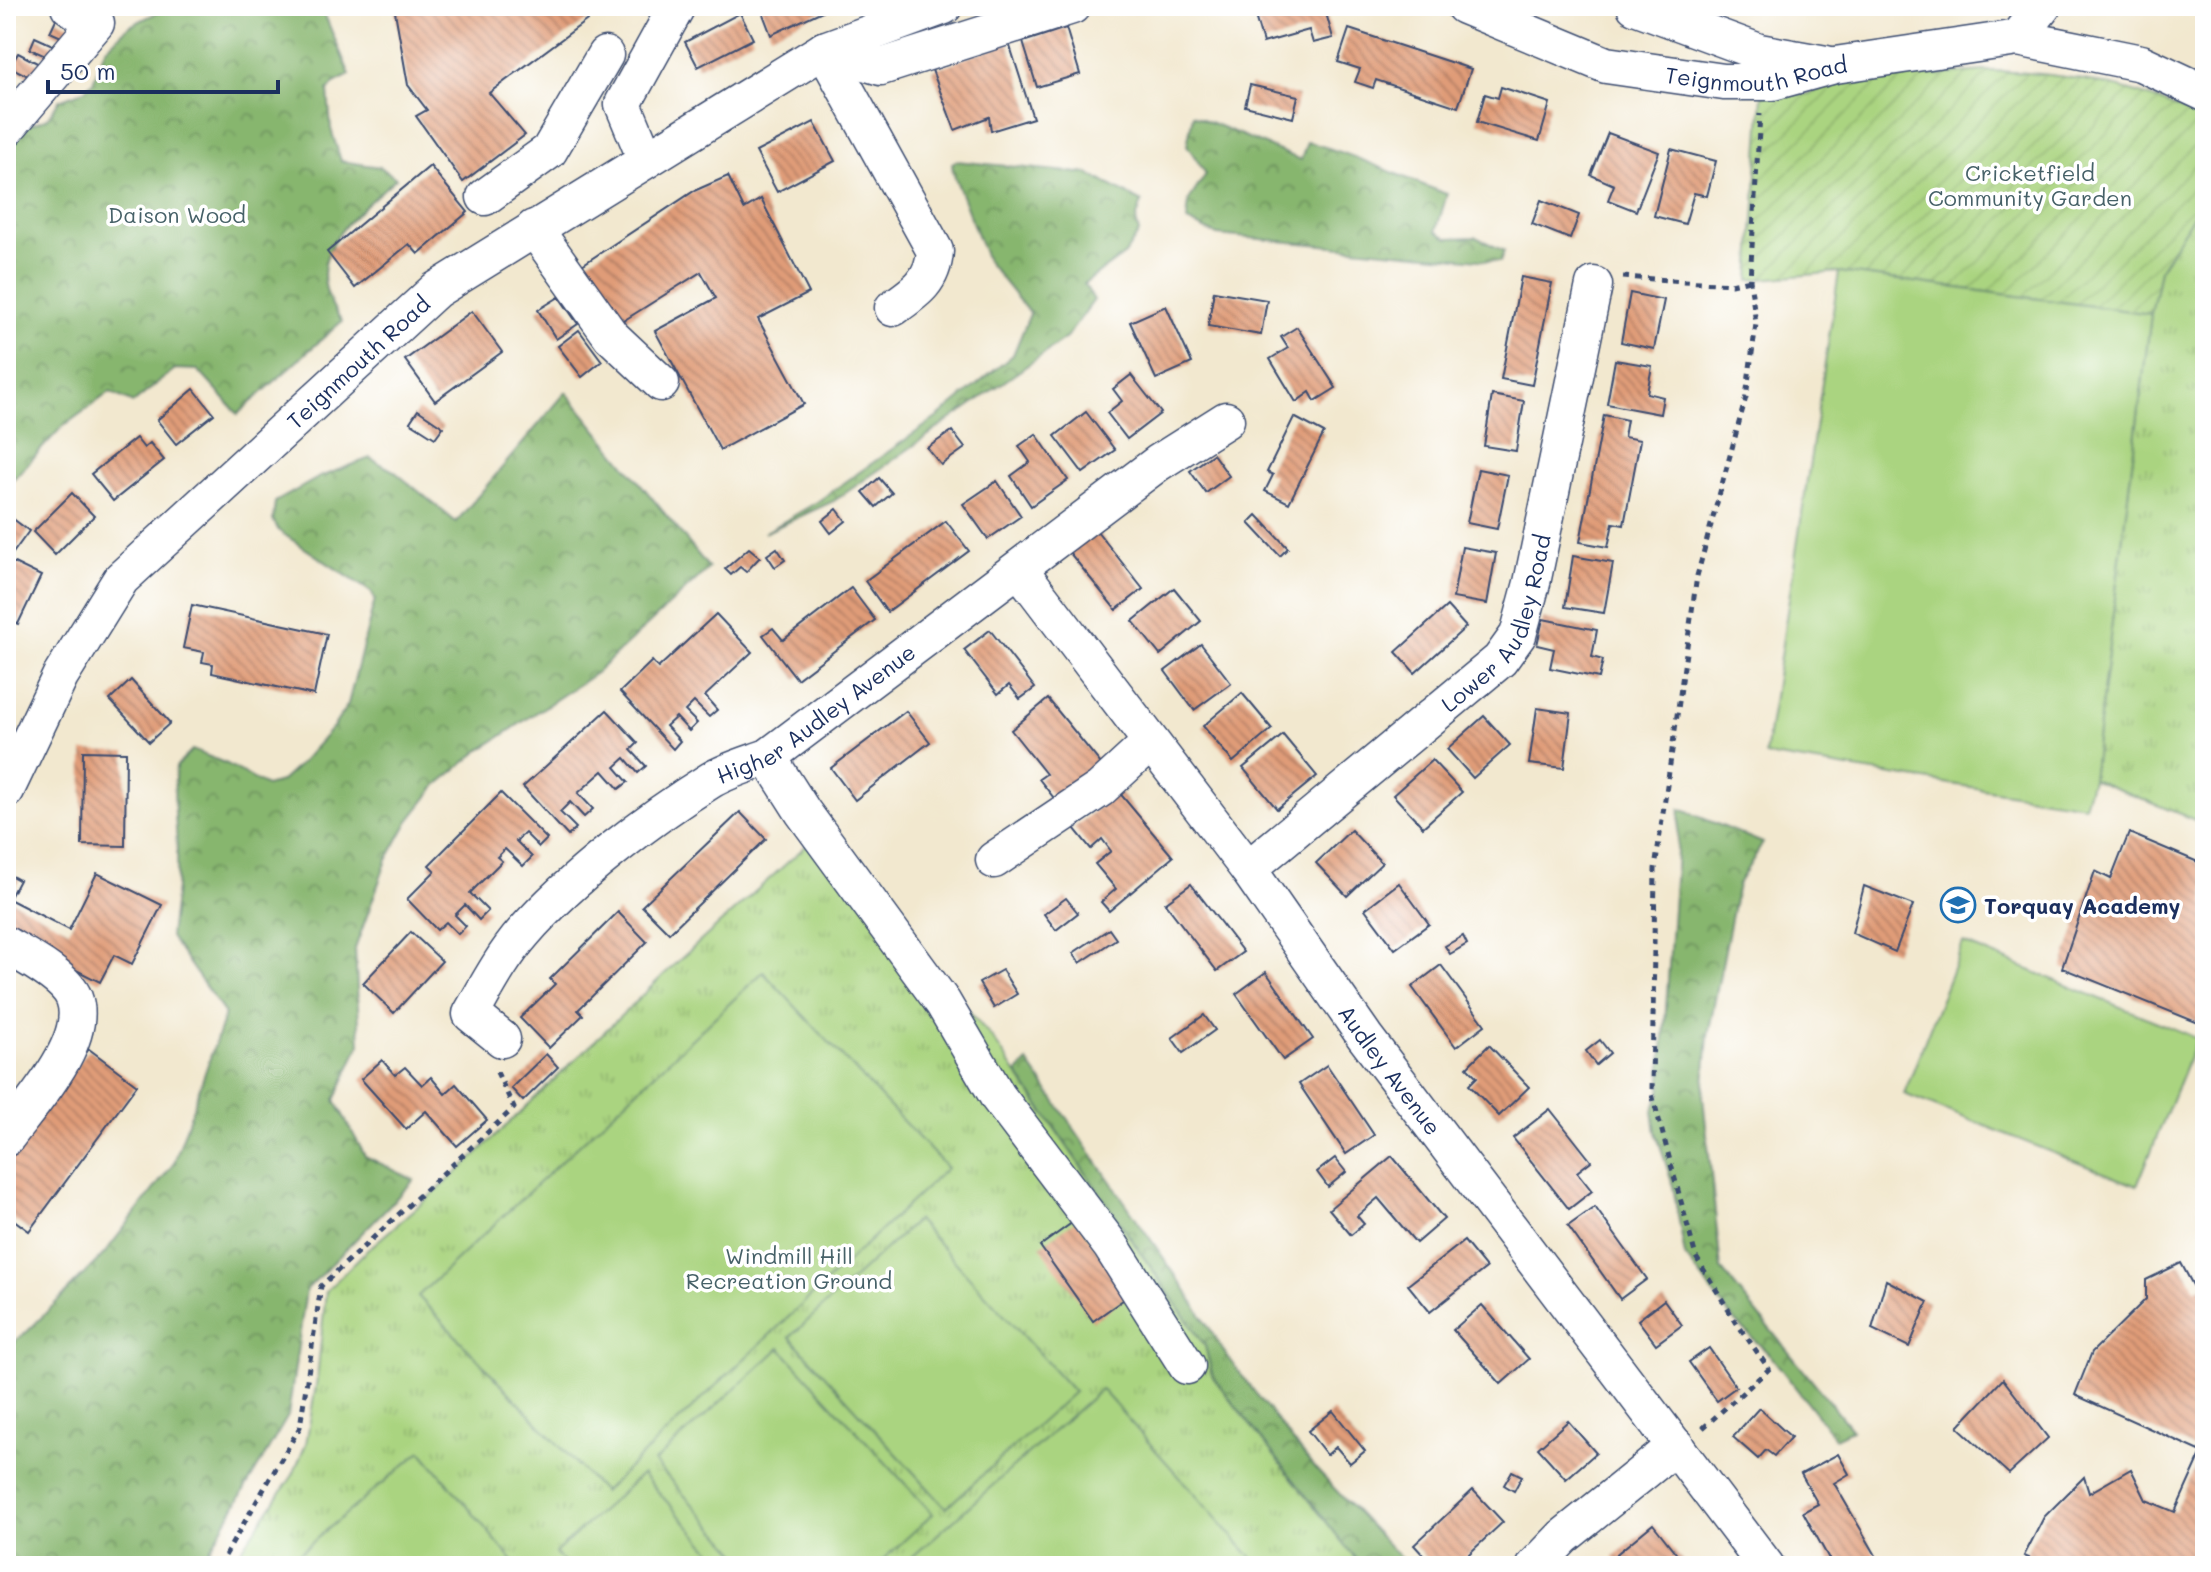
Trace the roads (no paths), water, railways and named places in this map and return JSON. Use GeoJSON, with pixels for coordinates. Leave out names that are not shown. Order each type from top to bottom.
{"type":"FeatureCollection","features":[{"type":"Feature","properties":{"kind":"street"},"geometry":{"type":"LineString","coordinates":[[6,129],[96,23],[69,6]]}},
{"type":"Feature","properties":{"kind":"street"},"geometry":{"type":"LineString","coordinates":[[645,157],[623,104],[677,6]]}},
{"type":"Feature","properties":{"kind":"street","name":"Teignmouth Road"},"geometry":{"type":"LineString","coordinates":[[6,790],[60,677],[121,579],[436,290],[645,157],[824,50],[944,6]]}},
{"type":"Feature","properties":{"kind":"street"},"geometry":{"type":"LineString","coordinates":[[824,50],[881,67],[1072,6]]}},
{"type":"Feature","properties":{"kind":"street","name":"Teignmouth Road"},"geometry":{"type":"LineString","coordinates":[[1464,6],[1606,65],[1724,82],[1773,82],[1835,65],[2018,38],[2141,63],[2205,93]]}},
{"type":"Feature","properties":{"kind":"street"},"geometry":{"type":"LineString","coordinates":[[1635,6],[1759,52],[1835,65]]}},
{"type":"Feature","properties":{"kind":"street"},"geometry":{"type":"LineString","coordinates":[[2018,38],[2043,6]]}},
{"type":"Feature","properties":{"kind":"street"},"geometry":{"type":"LineString","coordinates":[[824,50],[935,251],[929,278],[917,292],[893,308]]}},
{"type":"Feature","properties":{"kind":"street"},"geometry":{"type":"LineString","coordinates":[[485,197],[549,151],[605,55]]}},
{"type":"Feature","properties":{"kind":"street"},"geometry":{"type":"LineString","coordinates":[[529,166],[546,220],[611,336],[661,383]]}},
{"type":"Feature","properties":{"kind":"street","name":"Lower Audley Road"},"geometry":{"type":"LineString","coordinates":[[1248,869],[1500,660],[1518,635],[1554,487],[1594,285]]}},
{"type":"Feature","properties":{"kind":"street","name":"Higher Audley Avenue"},"geometry":{"type":"LineString","coordinates":[[502,1039],[471,1014],[500,963],[525,930],[566,891],[653,820],[713,779],[768,757],[1158,463],[1226,420]]}},
{"type":"Feature","properties":{"kind":"street","name":"Audley Avenue"},"geometry":{"type":"LineString","coordinates":[[1020,570],[1248,869],[1365,1037],[1688,1438],[1766,1566]]}},
{"type":"Feature","properties":{"kind":"street"},"geometry":{"type":"LineString","coordinates":[[994,860],[1100,789],[1150,743]]}},
{"type":"Feature","properties":{"kind":"street"},"geometry":{"type":"LineString","coordinates":[[768,757],[803,812],[943,1003],[998,1097],[1111,1246],[1187,1366]]}},
{"type":"Feature","properties":{"kind":"street"},"geometry":{"type":"LineString","coordinates":[[6,945],[47,970],[73,997],[76,1031],[54,1072],[6,1138]]}},
{"type":"Feature","properties":{"kind":"street"},"geometry":{"type":"LineString","coordinates":[[1535,1566],[1563,1537],[1688,1438]]}},
{"type":"Feature","properties":{"kind":"place","name":"Torquay Academy"},"geometry":{"type":"Point","coordinates":[1958,905]}},
{"type":"Feature","properties":{"kind":"park label","name":"Cricketfield Community Garden"},"geometry":{"type":"Point","coordinates":[2030,184]}},
{"type":"Feature","properties":{"kind":"park label","name":"Daison Wood"},"geometry":{"type":"Point","coordinates":[177,214]}},
{"type":"Feature","properties":{"kind":"park label","name":"Windmill Hill Recreation Ground"},"geometry":{"type":"Point","coordinates":[789,1268]}}]}
